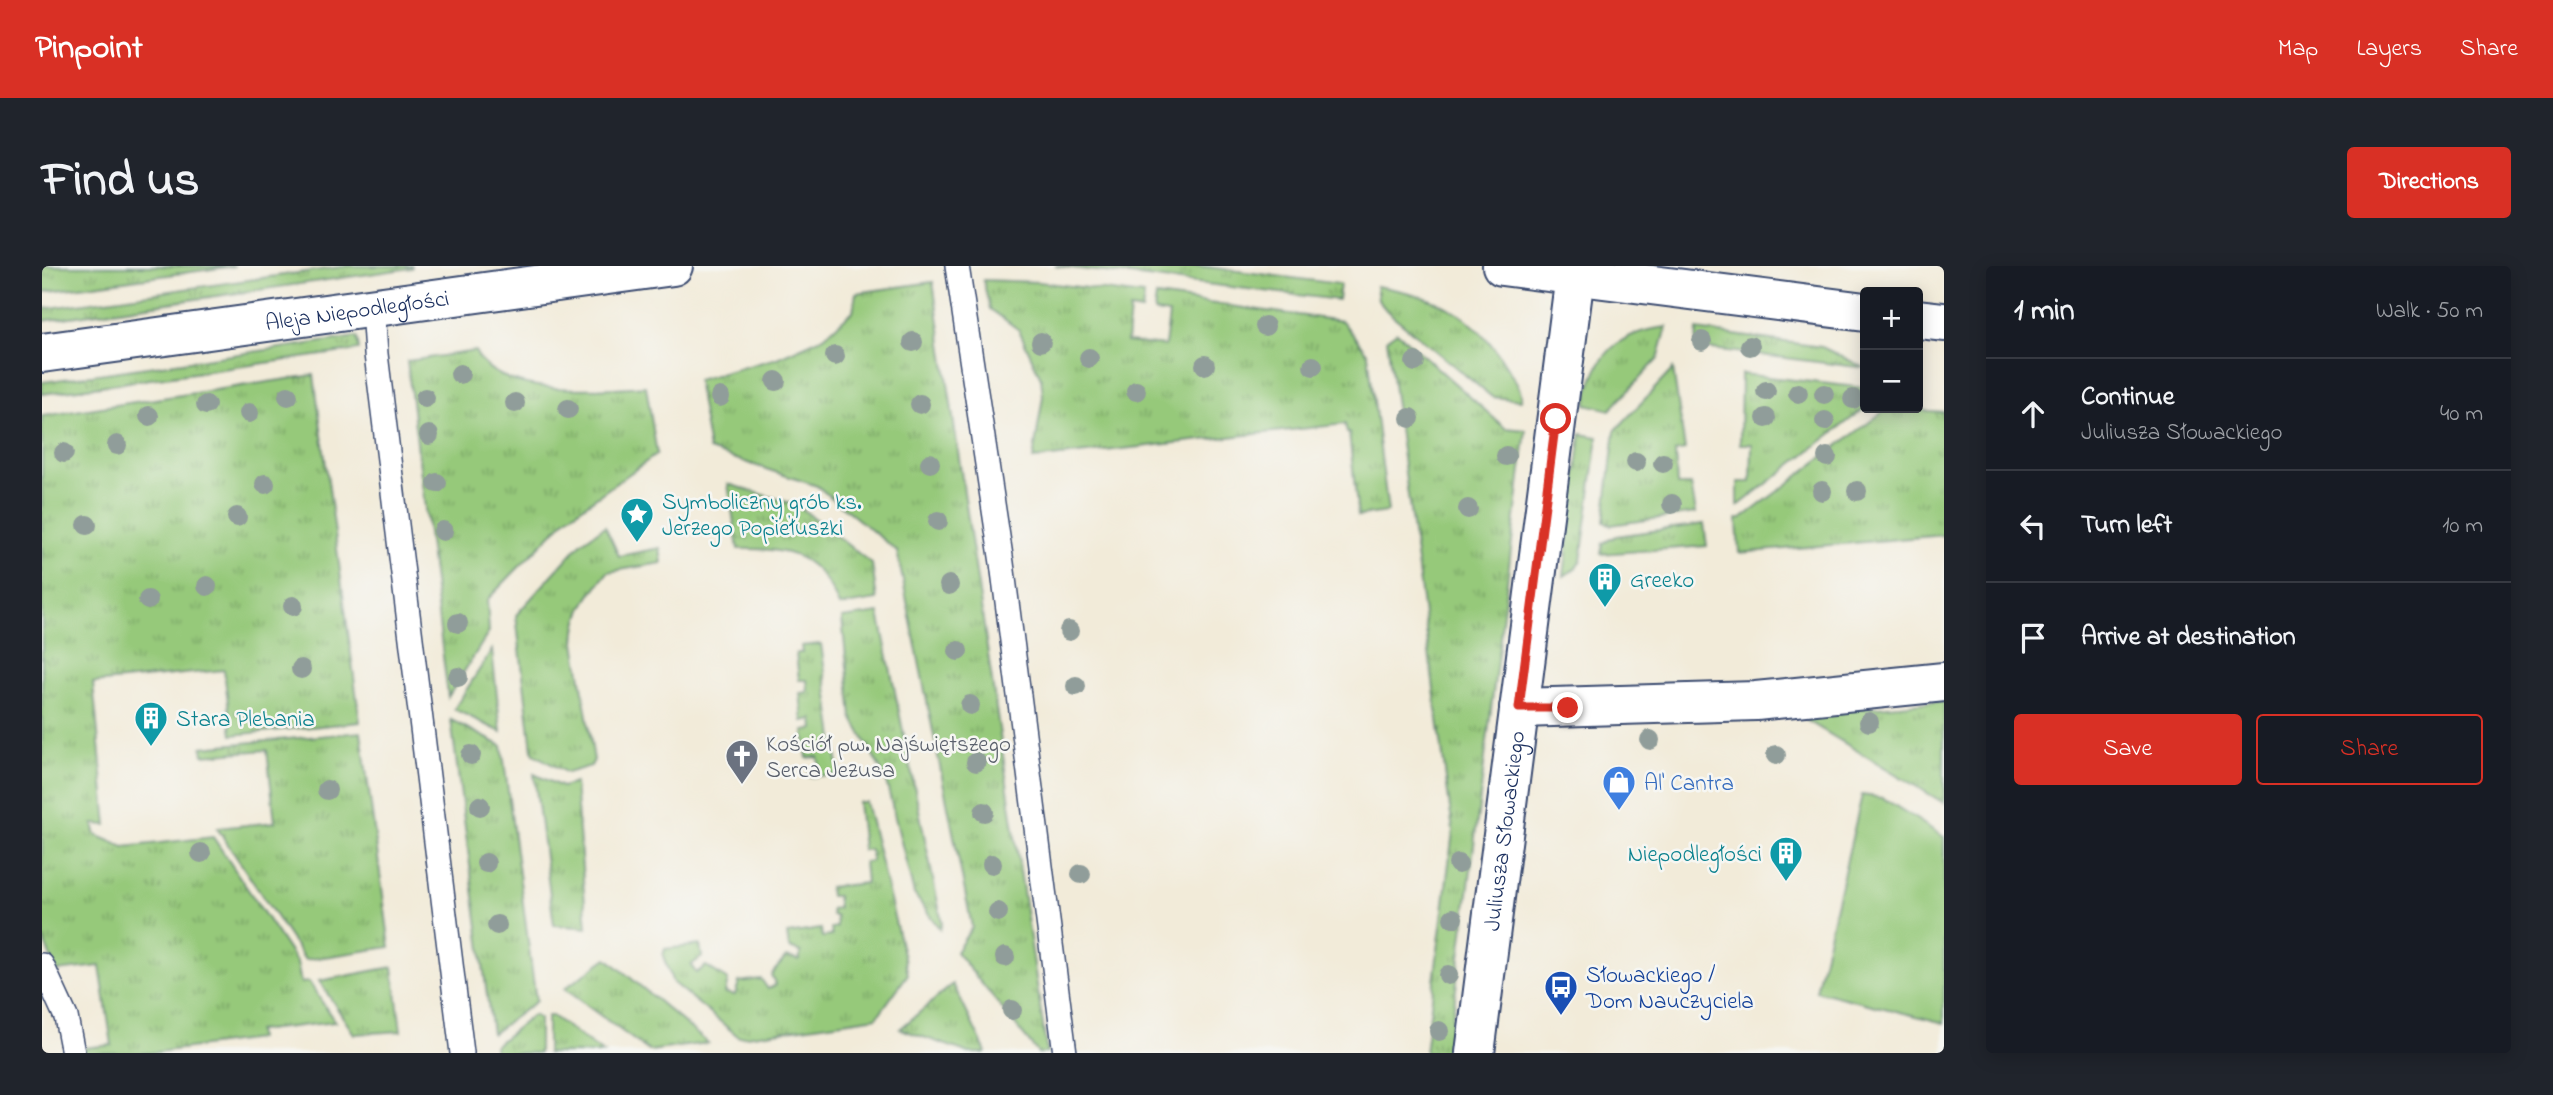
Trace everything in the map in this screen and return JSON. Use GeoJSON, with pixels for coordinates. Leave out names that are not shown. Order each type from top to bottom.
{"type":"FeatureCollection","features":[{"type":"Feature","properties":{"kind":"street","name":"Aleja Niepodległości"},"geometry":{"type":"LineString","coordinates":[[42,353],[673,266]]}},
{"type":"Feature","properties":{"kind":"street"},"geometry":{"type":"LineString","coordinates":[[1502,266],[1575,271],[1860,311]]}},
{"type":"Feature","properties":{"kind":"street","name":"Juliusza Słowackiego"},"geometry":{"type":"LineString","coordinates":[[1475,1053],[1575,271]]}},
{"type":"Feature","properties":{"kind":"street"},"geometry":{"type":"LineString","coordinates":[[1923,319],[1944,322]]}},
{"type":"Feature","properties":{"kind":"street"},"geometry":{"type":"LineString","coordinates":[[1519,708],[1756,701],[1944,682]]}},
{"type":"Feature","properties":{"kind":"lane"},"geometry":{"type":"LineString","coordinates":[[957,266],[1002,563],[1065,1053]]}},
{"type":"Feature","properties":{"kind":"lane"},"geometry":{"type":"LineString","coordinates":[[373,307],[376,354],[462,1053]]}},
{"type":"Feature","properties":{"kind":"lane"},"geometry":{"type":"LineString","coordinates":[[42,965],[66,1017],[73,1053]]}},
{"type":"Feature","properties":{"kind":"green space"},"geometry":{"type":"Polygon","coordinates":[[[42,266],[235,266],[42,292],[42,266]]]}},
{"type":"Feature","properties":{"kind":"green space"},"geometry":{"type":"Polygon","coordinates":[[[348,266],[412,268],[42,321],[42,309],[348,266]]]}},
{"type":"Feature","properties":{"kind":"green space"},"geometry":{"type":"Polygon","coordinates":[[[1055,266],[1199,266],[1340,284],[1338,300],[1055,266]]]}},
{"type":"Feature","properties":{"kind":"green space"},"geometry":{"type":"Polygon","coordinates":[[[983,280],[1039,282],[1144,295],[1142,311],[1130,309],[1127,342],[1165,346],[1169,314],[1154,312],[1156,296],[1342,321],[1368,354],[1388,512],[1358,516],[1349,433],[1345,424],[1033,459],[1043,396],[1041,378],[1019,330],[990,309],[983,280]]]}},
{"type":"Feature","properties":{"kind":"green space"},"geometry":{"type":"Polygon","coordinates":[[[933,282],[1047,1053],[1038,1053],[956,952],[972,927],[897,551],[817,486],[709,450],[697,380],[777,358],[824,337],[853,311],[856,293],[933,282]]]}},
{"type":"Feature","properties":{"kind":"green space"},"geometry":{"type":"Polygon","coordinates":[[[1376,286],[1435,301],[1467,320],[1494,348],[1516,382],[1521,400],[1492,397],[1387,311],[1378,300],[1376,286]]]}},
{"type":"Feature","properties":{"kind":"green space"},"geometry":{"type":"Polygon","coordinates":[[[1667,327],[1658,359],[1610,410],[1586,404],[1595,372],[1611,349],[1634,334],[1667,327]]]}},
{"type":"Feature","properties":{"kind":"green space"},"geometry":{"type":"Polygon","coordinates":[[[1697,330],[1822,347],[1860,367],[1696,347],[1697,330]]]}},
{"type":"Feature","properties":{"kind":"green space"},"geometry":{"type":"Polygon","coordinates":[[[1397,332],[1505,428],[1526,430],[1448,1053],[1425,1053],[1453,831],[1387,339],[1397,332]]]}},
{"type":"Feature","properties":{"kind":"green space"},"geometry":{"type":"Polygon","coordinates":[[[357,337],[359,350],[42,394],[42,382],[357,337]]]}},
{"type":"Feature","properties":{"kind":"green space"},"geometry":{"type":"Polygon","coordinates":[[[475,351],[487,366],[505,377],[527,384],[578,389],[646,386],[657,454],[567,518],[487,600],[489,632],[448,697],[407,361],[475,351]]]}},
{"type":"Feature","properties":{"kind":"green space"},"geometry":{"type":"Polygon","coordinates":[[[1673,369],[1685,450],[1675,452],[1677,485],[1691,485],[1696,513],[1611,525],[1604,521],[1615,431],[1673,369]]]}},
{"type":"Feature","properties":{"kind":"green space"},"geometry":{"type":"Polygon","coordinates":[[[1741,374],[1860,387],[1860,412],[1738,506],[1738,482],[1751,482],[1752,444],[1740,444],[1741,374]]]}},
{"type":"Feature","properties":{"kind":"green space"},"geometry":{"type":"Polygon","coordinates":[[[314,375],[360,722],[232,735],[224,670],[93,683],[107,825],[93,824],[96,835],[124,847],[213,837],[297,963],[301,983],[309,982],[335,1022],[257,1031],[258,1039],[150,1053],[84,1053],[83,1048],[112,1045],[100,966],[57,971],[42,937],[42,416],[314,375]]]}},
{"type":"Feature","properties":{"kind":"green space"},"geometry":{"type":"Polygon","coordinates":[[[1944,412],[1944,535],[1739,553],[1737,519],[1741,519],[1881,413],[1944,412]]]}},
{"type":"Feature","properties":{"kind":"green space"},"geometry":{"type":"Polygon","coordinates":[[[1581,434],[1598,437],[1581,560],[1576,568],[1564,576],[1581,434]]]}},
{"type":"Feature","properties":{"kind":"green space"},"geometry":{"type":"Polygon","coordinates":[[[728,484],[797,505],[872,564],[877,600],[839,606],[822,575],[800,558],[773,550],[738,549],[728,484]]]}},
{"type":"Feature","properties":{"kind":"green space"},"geometry":{"type":"Polygon","coordinates":[[[1704,524],[1707,546],[1601,554],[1603,543],[1616,536],[1704,524]]]}},
{"type":"Feature","properties":{"kind":"green space"},"geometry":{"type":"Polygon","coordinates":[[[605,526],[619,556],[660,548],[662,563],[608,572],[589,596],[581,612],[575,642],[594,760],[591,766],[567,773],[534,754],[532,750],[516,615],[582,542],[605,526]]]}},
{"type":"Feature","properties":{"kind":"green space"},"geometry":{"type":"Polygon","coordinates":[[[879,613],[942,923],[940,929],[914,894],[885,777],[852,717],[842,618],[879,613]]]}},
{"type":"Feature","properties":{"kind":"green space"},"geometry":{"type":"Polygon","coordinates":[[[821,644],[839,774],[809,777],[809,770],[820,769],[818,757],[807,758],[804,731],[814,729],[813,719],[803,721],[800,693],[808,692],[807,680],[799,680],[796,653],[802,653],[801,646],[821,644]]]}},
{"type":"Feature","properties":{"kind":"green space"},"geometry":{"type":"Polygon","coordinates":[[[492,650],[501,732],[454,709],[492,650]]]}},
{"type":"Feature","properties":{"kind":"green space"},"geometry":{"type":"Polygon","coordinates":[[[1944,701],[1944,803],[1796,714],[1944,701]]]}},
{"type":"Feature","properties":{"kind":"green space"},"geometry":{"type":"Polygon","coordinates":[[[451,720],[502,746],[536,1001],[492,1034],[451,720]]]}},
{"type":"Feature","properties":{"kind":"green space"},"geometry":{"type":"Polygon","coordinates":[[[361,732],[390,947],[305,960],[217,828],[275,822],[267,750],[203,755],[202,747],[361,732]]]}},
{"type":"Feature","properties":{"kind":"green space"},"geometry":{"type":"Polygon","coordinates":[[[534,774],[562,787],[575,783],[587,928],[554,925],[534,774]]]}},
{"type":"Feature","properties":{"kind":"green space"},"geometry":{"type":"Polygon","coordinates":[[[1862,795],[1883,798],[1944,837],[1944,1023],[1816,991],[1862,795]]]}},
{"type":"Feature","properties":{"kind":"green space"},"geometry":{"type":"Polygon","coordinates":[[[858,802],[866,802],[908,974],[877,1017],[739,1037],[673,983],[663,956],[665,949],[700,945],[702,957],[691,965],[696,973],[706,966],[728,980],[725,993],[735,995],[739,982],[761,979],[768,989],[776,985],[771,975],[786,957],[799,960],[801,952],[789,948],[787,934],[821,929],[822,937],[832,936],[831,928],[837,927],[836,916],[832,916],[831,909],[838,908],[837,896],[830,896],[829,887],[866,883],[864,862],[872,861],[870,850],[863,850],[858,802]]]}},
{"type":"Feature","properties":{"kind":"green space"},"geometry":{"type":"Polygon","coordinates":[[[607,958],[708,1043],[649,1051],[564,989],[607,958]]]}},
{"type":"Feature","properties":{"kind":"green space"},"geometry":{"type":"Polygon","coordinates":[[[393,967],[401,1031],[354,1034],[319,981],[393,967]]]}},
{"type":"Feature","properties":{"kind":"green space"},"geometry":{"type":"Polygon","coordinates":[[[953,984],[985,1053],[969,1053],[900,1029],[953,984]]]}},
{"type":"Feature","properties":{"kind":"green space"},"geometry":{"type":"Polygon","coordinates":[[[533,1015],[539,1019],[539,1053],[495,1053],[494,1046],[533,1015]]]}},
{"type":"Feature","properties":{"kind":"green space"},"geometry":{"type":"Polygon","coordinates":[[[547,1016],[552,1016],[603,1053],[547,1053],[547,1016]]]}},
{"type":"Feature","properties":{"kind":"place","name":"Symboliczny grób ks. Jerzego Popiełuszki"},"geometry":{"type":"Point","coordinates":[637,544]}},
{"type":"Feature","properties":{"kind":"place","name":"Greeko"},"geometry":{"type":"Point","coordinates":[1605,609]}},
{"type":"Feature","properties":{"kind":"place","name":"Stara Plebania"},"geometry":{"type":"Point","coordinates":[151,748]}},
{"type":"Feature","properties":{"kind":"place","name":"Kościół pw. Najświętszego Serca Jezusa"},"geometry":{"type":"Point","coordinates":[742,786]}},
{"type":"Feature","properties":{"kind":"place","name":"Al' Cantra"},"geometry":{"type":"Point","coordinates":[1619,812]}},
{"type":"Feature","properties":{"kind":"place","name":"Niepodległości"},"geometry":{"type":"Point","coordinates":[1786,883]}},
{"type":"Feature","properties":{"kind":"place","name":"Słowackiego / Dom Nauczyciela"},"geometry":{"type":"Point","coordinates":[1561,1017]}},
{"type":"Feature","properties":{"kind":"route"},"geometry":{"type":"LineString","coordinates":[[1556,419],[1519,708],[1568,708]]}}]}
